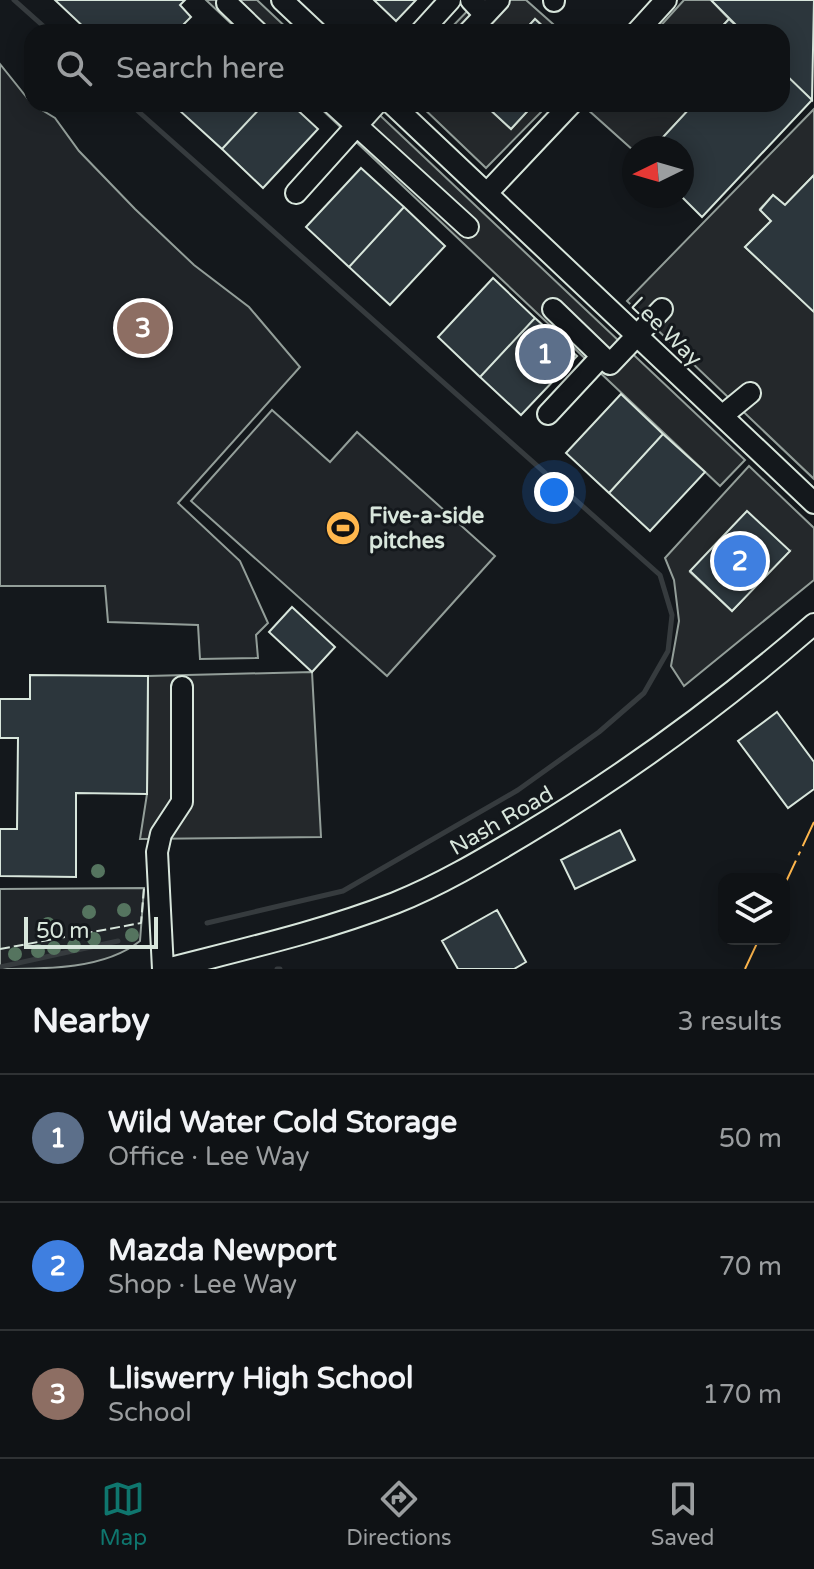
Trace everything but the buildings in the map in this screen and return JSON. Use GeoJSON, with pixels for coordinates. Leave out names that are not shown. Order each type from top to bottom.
{"type":"FeatureCollection","features":[{"type":"Feature","properties":{"kind":"street"},"geometry":{"type":"LineString","coordinates":[[282,0],[308,24]]}},
{"type":"Feature","properties":{"kind":"street"},"geometry":{"type":"LineString","coordinates":[[428,24],[450,0]]}},
{"type":"Feature","properties":{"kind":"street"},"geometry":{"type":"LineString","coordinates":[[644,24],[666,0]]}},
{"type":"Feature","properties":{"kind":"street"},"geometry":{"type":"LineString","coordinates":[[227,3],[249,24]]}},
{"type":"Feature","properties":{"kind":"street"},"geometry":{"type":"LineString","coordinates":[[474,24],[485,5]]}},
{"type":"Feature","properties":{"kind":"street"},"geometry":{"type":"LineString","coordinates":[[341,112],[468,227]]}},
{"type":"Feature","properties":{"kind":"street"},"geometry":{"type":"LineString","coordinates":[[296,193],[369,112]]}},
{"type":"Feature","properties":{"kind":"street","name":"Lee Way"},"geometry":{"type":"LineString","coordinates":[[401,112],[814,503]]}},
{"type":"Feature","properties":{"kind":"street"},"geometry":{"type":"LineString","coordinates":[[487,193],[563,112]]}},
{"type":"Feature","properties":{"kind":"street"},"geometry":{"type":"LineString","coordinates":[[553,309],[610,364],[662,309]]}},
{"type":"Feature","properties":{"kind":"street"},"geometry":{"type":"LineString","coordinates":[[548,414],[601,357]]}},
{"type":"Feature","properties":{"kind":"street"},"geometry":{"type":"LineString","coordinates":[[722,416],[750,393]]}},
{"type":"Feature","properties":{"kind":"street","name":"Nash Road"},"geometry":{"type":"LineString","coordinates":[[165,969],[318,931],[398,902],[468,868],[645,759],[732,695],[814,624]]}},
{"type":"Feature","properties":{"kind":"street"},"geometry":{"type":"LineString","coordinates":[[165,969],[157,852],[161,834],[182,802],[182,687]]}},
{"type":"Feature","properties":{"kind":"shaded area"},"geometry":{"type":"Polygon","coordinates":[[[206,0],[257,0],[282,24],[232,24],[206,0]]]}},
{"type":"Feature","properties":{"kind":"shaded area"},"geometry":{"type":"Polygon","coordinates":[[[478,0],[526,0],[553,24],[540,24],[535,19],[530,24],[455,24],[478,0]]]}},
{"type":"Feature","properties":{"kind":"shaded area"},"geometry":{"type":"Polygon","coordinates":[[[684,0],[711,0],[729,19],[724,24],[662,24],[684,0]]]}},
{"type":"Feature","properties":{"kind":"shaded area"},"geometry":{"type":"Polygon","coordinates":[[[0,64],[24,94],[24,112],[45,112],[55,118],[79,151],[135,209],[194,265],[249,307],[300,367],[178,503],[240,561],[268,623],[256,635],[258,658],[200,659],[198,625],[108,622],[105,586],[0,586],[0,64]]]}},
{"type":"Feature","properties":{"kind":"shaded area"},"geometry":{"type":"Polygon","coordinates":[[[814,109],[814,175],[785,205],[773,195],[760,209],[771,221],[745,247],[814,312],[814,479],[627,301],[814,109]]]}},
{"type":"Feature","properties":{"kind":"shaded area"},"geometry":{"type":"Polygon","coordinates":[[[324,112],[376,112],[745,460],[720,486],[324,112]]]}},
{"type":"Feature","properties":{"kind":"shaded area"},"geometry":{"type":"Polygon","coordinates":[[[427,112],[493,112],[511,129],[527,112],[541,112],[486,168],[427,112]]]}},
{"type":"Feature","properties":{"kind":"shaded area"},"geometry":{"type":"Polygon","coordinates":[[[590,112],[686,112],[664,136],[622,136],[622,140],[590,112]]]}},
{"type":"Feature","properties":{"kind":"shaded area","name":"Five-a-side pitches"},"geometry":{"type":"Polygon","coordinates":[[[272,410],[330,462],[357,432],[495,556],[387,676],[191,501],[272,410]]]}},
{"type":"Feature","properties":{"kind":"shaded area"},"geometry":{"type":"Polygon","coordinates":[[[749,466],[814,528],[814,580],[684,686],[671,666],[679,621],[674,580],[665,558],[749,466]],[[789,551],[690,572],[732,611],[789,551]]]}},
{"type":"Feature","properties":{"kind":"shaded area"},"geometry":{"type":"Polygon","coordinates":[[[312,672],[321,837],[140,839],[147,794],[148,676],[312,672]]]}},
{"type":"Feature","properties":{"kind":"shaded area"},"geometry":{"type":"Polygon","coordinates":[[[144,888],[140,941],[126,950],[75,966],[0,969],[0,889],[144,888]]]}},
{"type":"Feature","properties":{"kind":"waterway"},"geometry":{"type":"LineString","coordinates":[[14,0],[41,24]]}},
{"type":"Feature","properties":{"kind":"waterway"},"geometry":{"type":"LineString","coordinates":[[139,112],[660,575],[672,615],[668,651],[644,693],[599,732],[518,790],[343,891],[207,923]]}},
{"type":"Feature","properties":{"kind":"waterway"},"geometry":{"type":"LineString","coordinates":[[0,967],[118,941]]}},
{"type":"Feature","properties":{"kind":"fence"},"geometry":{"type":"LineString","coordinates":[[0,949],[141,923],[144,888]]}},
{"type":"Feature","properties":{"kind":"power"},"geometry":{"type":"LineString","coordinates":[[790,873],[814,822]]}},
{"type":"Feature","properties":{"kind":"power"},"geometry":{"type":"LineString","coordinates":[[745,969],[756,945]]}},
{"type":"Feature","properties":{"kind":"place","name":"Lliswerry High School"},"geometry":{"type":"Point","coordinates":[143,328]}},
{"type":"Feature","properties":{"kind":"place","name":"Wild Water Cold Storage"},"geometry":{"type":"Point","coordinates":[545,354]}},
{"type":"Feature","properties":{"kind":"place","name":"Five-a-side pitches"},"geometry":{"type":"Point","coordinates":[343,528]}},
{"type":"Feature","properties":{"kind":"place","name":"Mazda Newport"},"geometry":{"type":"Point","coordinates":[740,561]}}]}
